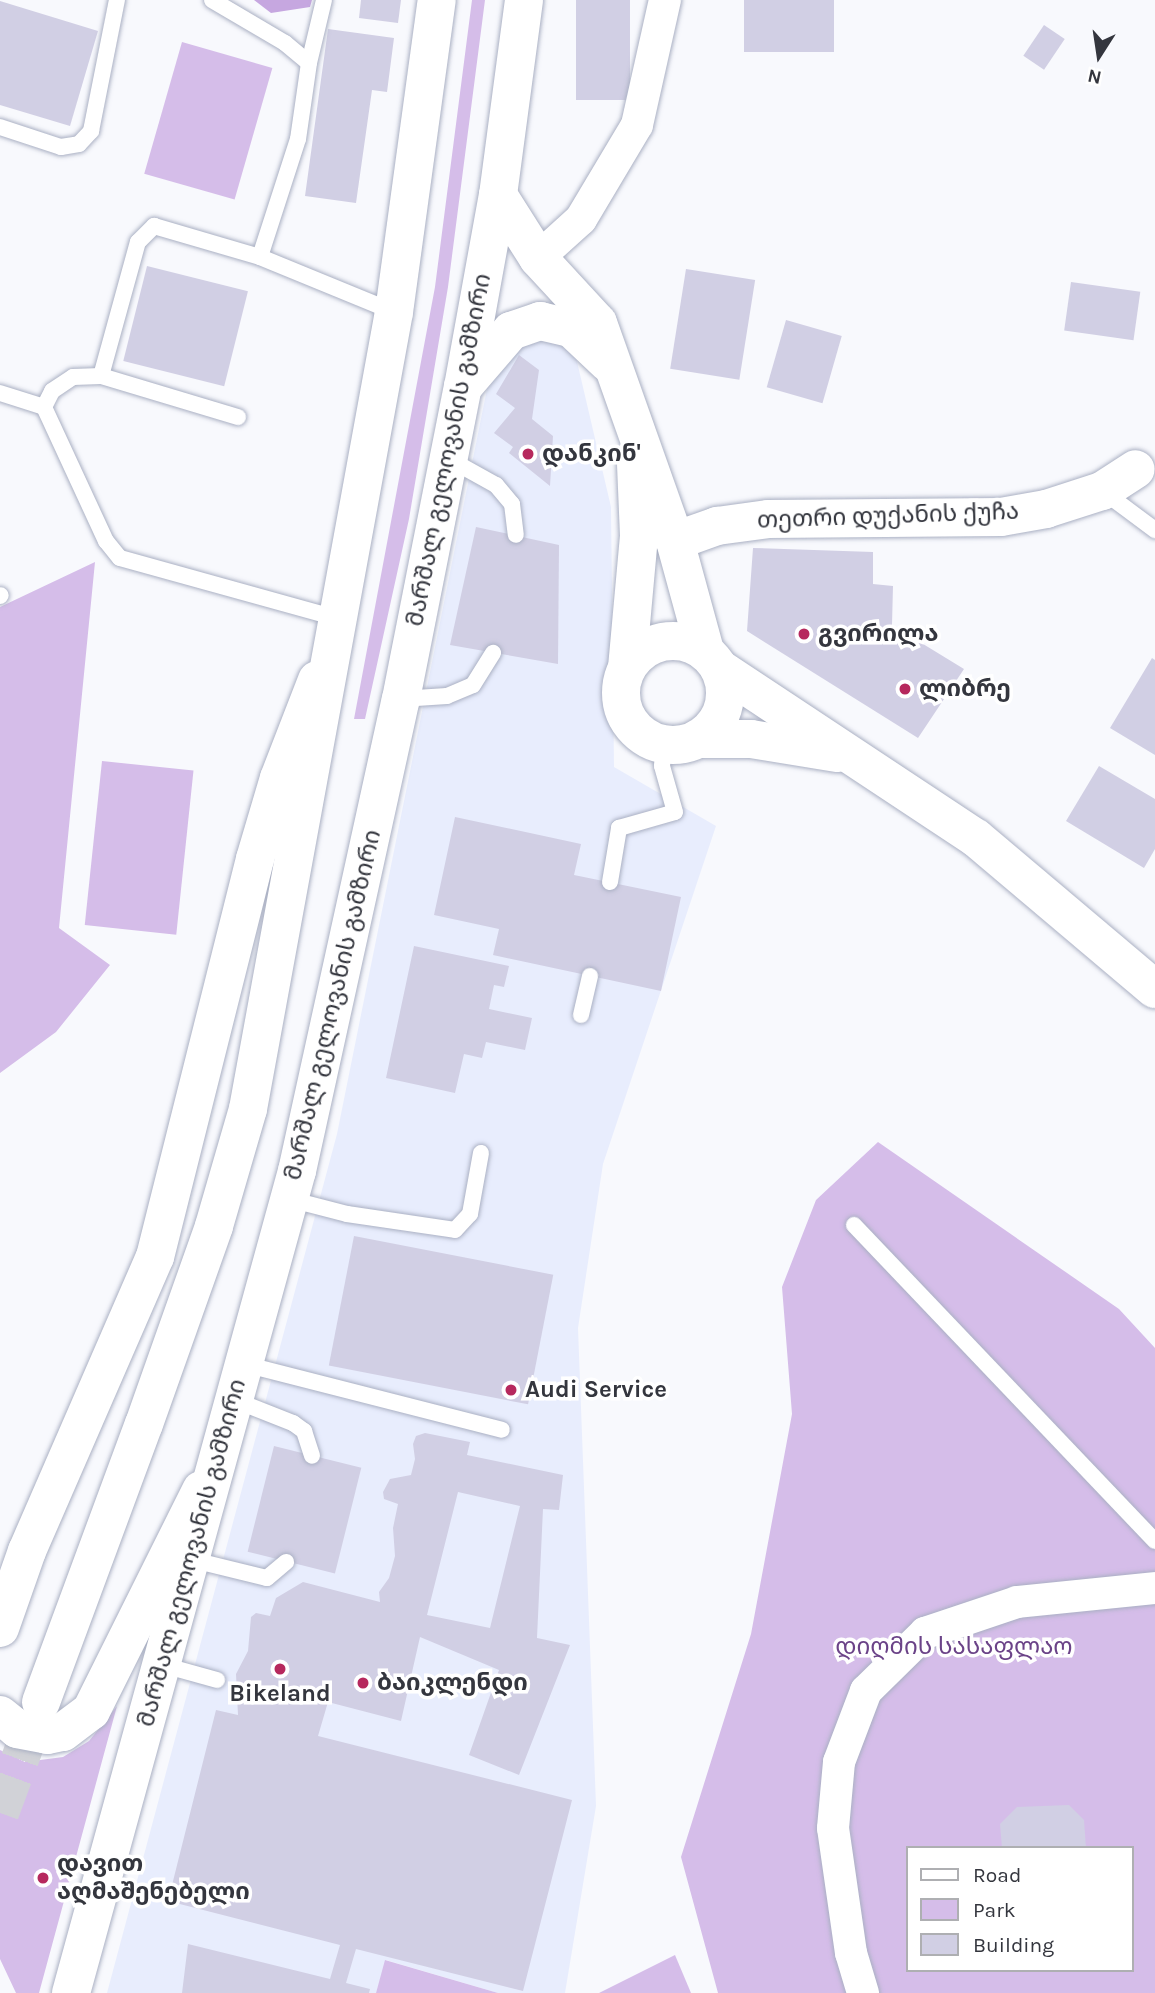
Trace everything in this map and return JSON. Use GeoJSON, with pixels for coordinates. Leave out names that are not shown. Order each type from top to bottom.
{"type":"FeatureCollection","features":[{"type":"Feature","properties":{"kind":"main road"},"geometry":{"type":"LineString","coordinates":[[41,1702],[149,1411],[214,1226],[248,1109],[394,312],[437,0]]}},
{"type":"Feature","properties":{"kind":"main road","name":"მარშალ გელოვანის გამზირი"},"geometry":{"type":"LineString","coordinates":[[71,1993],[163,1665],[236,1381],[289,1199],[401,699],[463,387],[498,195],[524,0]]}},
{"type":"Feature","properties":{"kind":"main road"},"geometry":{"type":"LineString","coordinates":[[498,195],[538,258],[590,309],[675,541],[712,659],[725,683],[723,708],[711,729],[681,742]]}},
{"type":"Feature","properties":{"kind":"main road"},"geometry":{"type":"LineString","coordinates":[[463,387],[511,331],[540,321],[571,328],[614,370]]}},
{"type":"Feature","properties":{"kind":"main road"},"geometry":{"type":"LineString","coordinates":[[634,428],[639,536],[627,668],[621,684],[626,716],[635,730],[681,742],[799,744],[859,758]]}},
{"type":"Feature","properties":{"kind":"main road","name":"თეთრი დუქანის ქუჩა"},"geometry":{"type":"LineString","coordinates":[[675,541],[717,526],[768,519],[1001,516],[1046,509],[1102,491],[1146,468]]}},
{"type":"Feature","properties":{"kind":"main road"},"geometry":{"type":"LineString","coordinates":[[0,1628],[27,1551],[155,1257],[255,859],[279,778],[335,629]]}},
{"type":"Feature","properties":{"kind":"main road"},"geometry":{"type":"LineString","coordinates":[[627,668],[645,649],[670,640],[712,659],[976,838],[1155,989]]}},
{"type":"Feature","properties":{"kind":"main road"},"geometry":{"type":"LineString","coordinates":[[0,1715],[17,1729],[47,1735],[63,1732],[91,1711],[212,1469]]}},
{"type":"Feature","properties":{"kind":"main road"},"geometry":{"type":"LineString","coordinates":[[0,1581],[27,1551]]}},
{"type":"Feature","properties":{"kind":"street"},"geometry":{"type":"LineString","coordinates":[[538,258],[581,219],[637,125],[665,0]]}},
{"type":"Feature","properties":{"kind":"street"},"geometry":{"type":"LineString","coordinates":[[863,1993],[851,1953],[833,1828],[839,1762],[866,1691],[925,1633],[1017,1602],[1155,1588]]}},
{"type":"Feature","properties":{"kind":"lane"},"geometry":{"type":"LineString","coordinates":[[0,127],[61,147],[79,144],[91,131],[117,0]]}},
{"type":"Feature","properties":{"kind":"lane"},"geometry":{"type":"LineString","coordinates":[[212,0],[285,43],[309,63]]}},
{"type":"Feature","properties":{"kind":"lane"},"geometry":{"type":"LineString","coordinates":[[260,257],[298,139],[309,63],[324,0]]}},
{"type":"Feature","properties":{"kind":"lane"},"geometry":{"type":"LineString","coordinates":[[100,376],[142,233],[154,226],[166,227],[260,257],[394,312]]}},
{"type":"Feature","properties":{"kind":"lane"},"geometry":{"type":"LineString","coordinates":[[44,407],[52,391],[73,377],[100,376],[238,417]]}},
{"type":"Feature","properties":{"kind":"lane"},"geometry":{"type":"LineString","coordinates":[[0,393],[44,407],[111,550],[120,558],[335,629]]}},
{"type":"Feature","properties":{"kind":"lane"},"geometry":{"type":"LineString","coordinates":[[448,459],[496,485],[512,504],[516,536]]}},
{"type":"Feature","properties":{"kind":"lane"},"geometry":{"type":"LineString","coordinates":[[1102,491],[1155,530]]}},
{"type":"Feature","properties":{"kind":"lane"},"geometry":{"type":"LineString","coordinates":[[401,699],[447,696],[473,685],[493,653]]}},
{"type":"Feature","properties":{"kind":"lane"},"geometry":{"type":"LineString","coordinates":[[610,882],[619,828],[675,812],[662,766],[681,742]]}},
{"type":"Feature","properties":{"kind":"lane"},"geometry":{"type":"LineString","coordinates":[[581,1015],[590,976]]}},
{"type":"Feature","properties":{"kind":"lane"},"geometry":{"type":"LineString","coordinates":[[289,1199],[347,1214],[455,1230],[470,1214],[481,1153]]}},
{"type":"Feature","properties":{"kind":"lane"},"geometry":{"type":"LineString","coordinates":[[854,1225],[1155,1541]]}},
{"type":"Feature","properties":{"kind":"lane"},"geometry":{"type":"LineString","coordinates":[[236,1381],[502,1430]]}},
{"type":"Feature","properties":{"kind":"lane"},"geometry":{"type":"LineString","coordinates":[[236,1381],[304,1431],[313,1456]]}},
{"type":"Feature","properties":{"kind":"lane"},"geometry":{"type":"LineString","coordinates":[[189,1559],[267,1578],[286,1562]]}},
{"type":"Feature","properties":{"kind":"lane"},"geometry":{"type":"LineString","coordinates":[[163,1665],[217,1681]]}},
{"type":"Feature","properties":{"kind":"shaded area"},"geometry":{"type":"Polygon","coordinates":[[[254,0],[312,0],[310,7],[271,13],[254,0]]]}},
{"type":"Feature","properties":{"kind":"shaded area"},"geometry":{"type":"Polygon","coordinates":[[[543,334],[575,353],[611,507],[614,767],[716,826],[603,1164],[578,1328],[596,1806],[565,1993],[498,1993],[386,1960],[376,1993],[107,1993],[337,1134],[489,379],[513,343],[543,334]]]}},
{"type":"Feature","properties":{"kind":"green space"},"geometry":{"type":"Polygon","coordinates":[[[472,0],[485,0],[448,287],[409,519],[365,719],[354,719],[435,287],[472,0]]]}},
{"type":"Feature","properties":{"kind":"green space"},"geometry":{"type":"Polygon","coordinates":[[[182,42],[272,68],[235,200],[144,174],[182,42]]]}},
{"type":"Feature","properties":{"kind":"green space"},"geometry":{"type":"Polygon","coordinates":[[[95,562],[59,928],[110,965],[56,1032],[0,1073],[0,607],[95,562]]]}},
{"type":"Feature","properties":{"kind":"green space"},"geometry":{"type":"Polygon","coordinates":[[[102,761],[193,771],[176,935],[85,925],[102,761]]]}},
{"type":"Feature","properties":{"kind":"green space","name":"დიღმის სასაფლაო"},"geometry":{"type":"Polygon","coordinates":[[[878,1142],[1119,1309],[1155,1348],[1155,1993],[718,1993],[681,1857],[751,1634],[792,1414],[782,1287],[816,1200],[878,1142]]]}},
{"type":"Feature","properties":{"kind":"green space"},"geometry":{"type":"Polygon","coordinates":[[[117,1706],[39,1993],[16,1993],[0,1959],[0,1750],[25,1762],[63,1757],[89,1741],[117,1706]]]}},
{"type":"Feature","properties":{"kind":"green space"},"geometry":{"type":"Polygon","coordinates":[[[675,1955],[691,1993],[599,1993],[675,1955]]]}},
{"type":"Feature","properties":{"kind":"green space"},"geometry":{"type":"Polygon","coordinates":[[[385,1960],[498,1993],[376,1993],[385,1960]]]}},
{"type":"Feature","properties":{"kind":"building"},"geometry":{"type":"Polygon","coordinates":[[[361,0],[401,0],[398,23],[359,18],[361,0]]]}},
{"type":"Feature","properties":{"kind":"building"},"geometry":{"type":"Polygon","coordinates":[[[576,0],[630,0],[630,100],[576,100],[576,0]]]}},
{"type":"Feature","properties":{"kind":"building"},"geometry":{"type":"Polygon","coordinates":[[[744,0],[834,0],[834,52],[744,52],[744,0]]]}},
{"type":"Feature","properties":{"kind":"building"},"geometry":{"type":"Polygon","coordinates":[[[0,1],[98,31],[70,126],[0,105],[0,1]]]}},
{"type":"Feature","properties":{"kind":"building"},"geometry":{"type":"Polygon","coordinates":[[[1044,25],[1065,39],[1044,70],[1023,56],[1044,25]]]}},
{"type":"Feature","properties":{"kind":"building"},"geometry":{"type":"Polygon","coordinates":[[[328,29],[394,38],[387,92],[372,90],[356,203],[305,196],[328,29]]]}},
{"type":"Feature","properties":{"kind":"building"},"geometry":{"type":"Polygon","coordinates":[[[147,266],[248,291],[224,386],[123,361],[147,266]]]}},
{"type":"Feature","properties":{"kind":"building"},"geometry":{"type":"Polygon","coordinates":[[[686,269],[755,280],[739,380],[670,369],[686,269]]]}},
{"type":"Feature","properties":{"kind":"building"},"geometry":{"type":"Polygon","coordinates":[[[1071,282],[1140,292],[1133,340],[1064,331],[1071,282]]]}},
{"type":"Feature","properties":{"kind":"building"},"geometry":{"type":"Polygon","coordinates":[[[786,320],[842,336],[822,403],[767,387],[786,320]]]}},
{"type":"Feature","properties":{"kind":"building"},"geometry":{"type":"Polygon","coordinates":[[[519,355],[539,370],[532,419],[553,436],[550,486],[509,453],[513,447],[494,433],[515,408],[496,394],[519,355]]]}},
{"type":"Feature","properties":{"kind":"building"},"geometry":{"type":"Polygon","coordinates":[[[476,527],[559,545],[558,664],[450,645],[476,527]]]}},
{"type":"Feature","properties":{"kind":"building"},"geometry":{"type":"Polygon","coordinates":[[[753,548],[873,552],[873,584],[893,586],[892,625],[964,669],[918,738],[747,631],[753,548]]]}},
{"type":"Feature","properties":{"kind":"building"},"geometry":{"type":"Polygon","coordinates":[[[1152,658],[1155,660],[1155,755],[1110,728],[1152,658]]]}},
{"type":"Feature","properties":{"kind":"building"},"geometry":{"type":"Polygon","coordinates":[[[1099,766],[1155,799],[1155,849],[1144,868],[1066,821],[1099,766]]]}},
{"type":"Feature","properties":{"kind":"building"},"geometry":{"type":"Polygon","coordinates":[[[455,817],[581,844],[574,875],[681,897],[661,991],[493,955],[499,929],[434,915],[455,817]]]}},
{"type":"Feature","properties":{"kind":"building"},"geometry":{"type":"Polygon","coordinates":[[[414,946],[509,966],[504,987],[494,985],[489,1009],[532,1018],[525,1050],[486,1042],[482,1058],[464,1054],[455,1093],[386,1078],[414,946]]]}},
{"type":"Feature","properties":{"kind":"building"},"geometry":{"type":"Polygon","coordinates":[[[354,1236],[553,1275],[528,1404],[329,1366],[354,1236]]]}},
{"type":"Feature","properties":{"kind":"building"},"geometry":{"type":"Polygon","coordinates":[[[425,1433],[470,1442],[467,1455],[563,1475],[559,1510],[543,1509],[537,1638],[570,1645],[519,1775],[469,1755],[499,1670],[420,1637],[401,1721],[328,1702],[318,1736],[572,1800],[523,1991],[356,1949],[346,1983],[370,1989],[369,1993],[182,1993],[188,1944],[330,1979],[340,1945],[168,1901],[216,1710],[238,1715],[236,1674],[248,1651],[251,1617],[256,1613],[270,1616],[276,1598],[303,1582],[380,1602],[379,1592],[389,1578],[395,1556],[393,1528],[398,1504],[384,1499],[383,1492],[390,1479],[411,1475],[416,1436],[425,1433]],[[458,1492],[427,1615],[490,1628],[520,1506],[458,1492]]]}},
{"type":"Feature","properties":{"kind":"building"},"geometry":{"type":"Polygon","coordinates":[[[274,1446],[361,1468],[335,1574],[248,1552],[274,1446]]]}},
{"type":"Feature","properties":{"kind":"building"},"geometry":{"type":"Polygon","coordinates":[[[1069,1805],[1084,1820],[1086,1846],[1002,1846],[1000,1824],[1017,1807],[1069,1805]]]}},
{"type":"Feature","properties":{"kind":"tunnel"},"geometry":{"type":"LineString","coordinates":[[0,1813],[41,1702]]}},
{"type":"Feature","properties":{"kind":"place","name":"დანკინ'"},"geometry":{"type":"Point","coordinates":[528,454]}},
{"type":"Feature","properties":{"kind":"place","name":"გვირილა"},"geometry":{"type":"Point","coordinates":[804,634]}},
{"type":"Feature","properties":{"kind":"place","name":"ლიბრე"},"geometry":{"type":"Point","coordinates":[905,689]}},
{"type":"Feature","properties":{"kind":"place","name":"Audi Service"},"geometry":{"type":"Point","coordinates":[511,1390]}},
{"type":"Feature","properties":{"kind":"place","name":"Bikeland"},"geometry":{"type":"Point","coordinates":[280,1669]}},
{"type":"Feature","properties":{"kind":"place","name":"ბაიკლენდი"},"geometry":{"type":"Point","coordinates":[363,1683]}},
{"type":"Feature","properties":{"kind":"place","name":"დავით აღმაშენებელი"},"geometry":{"type":"Point","coordinates":[43,1878]}}]}
